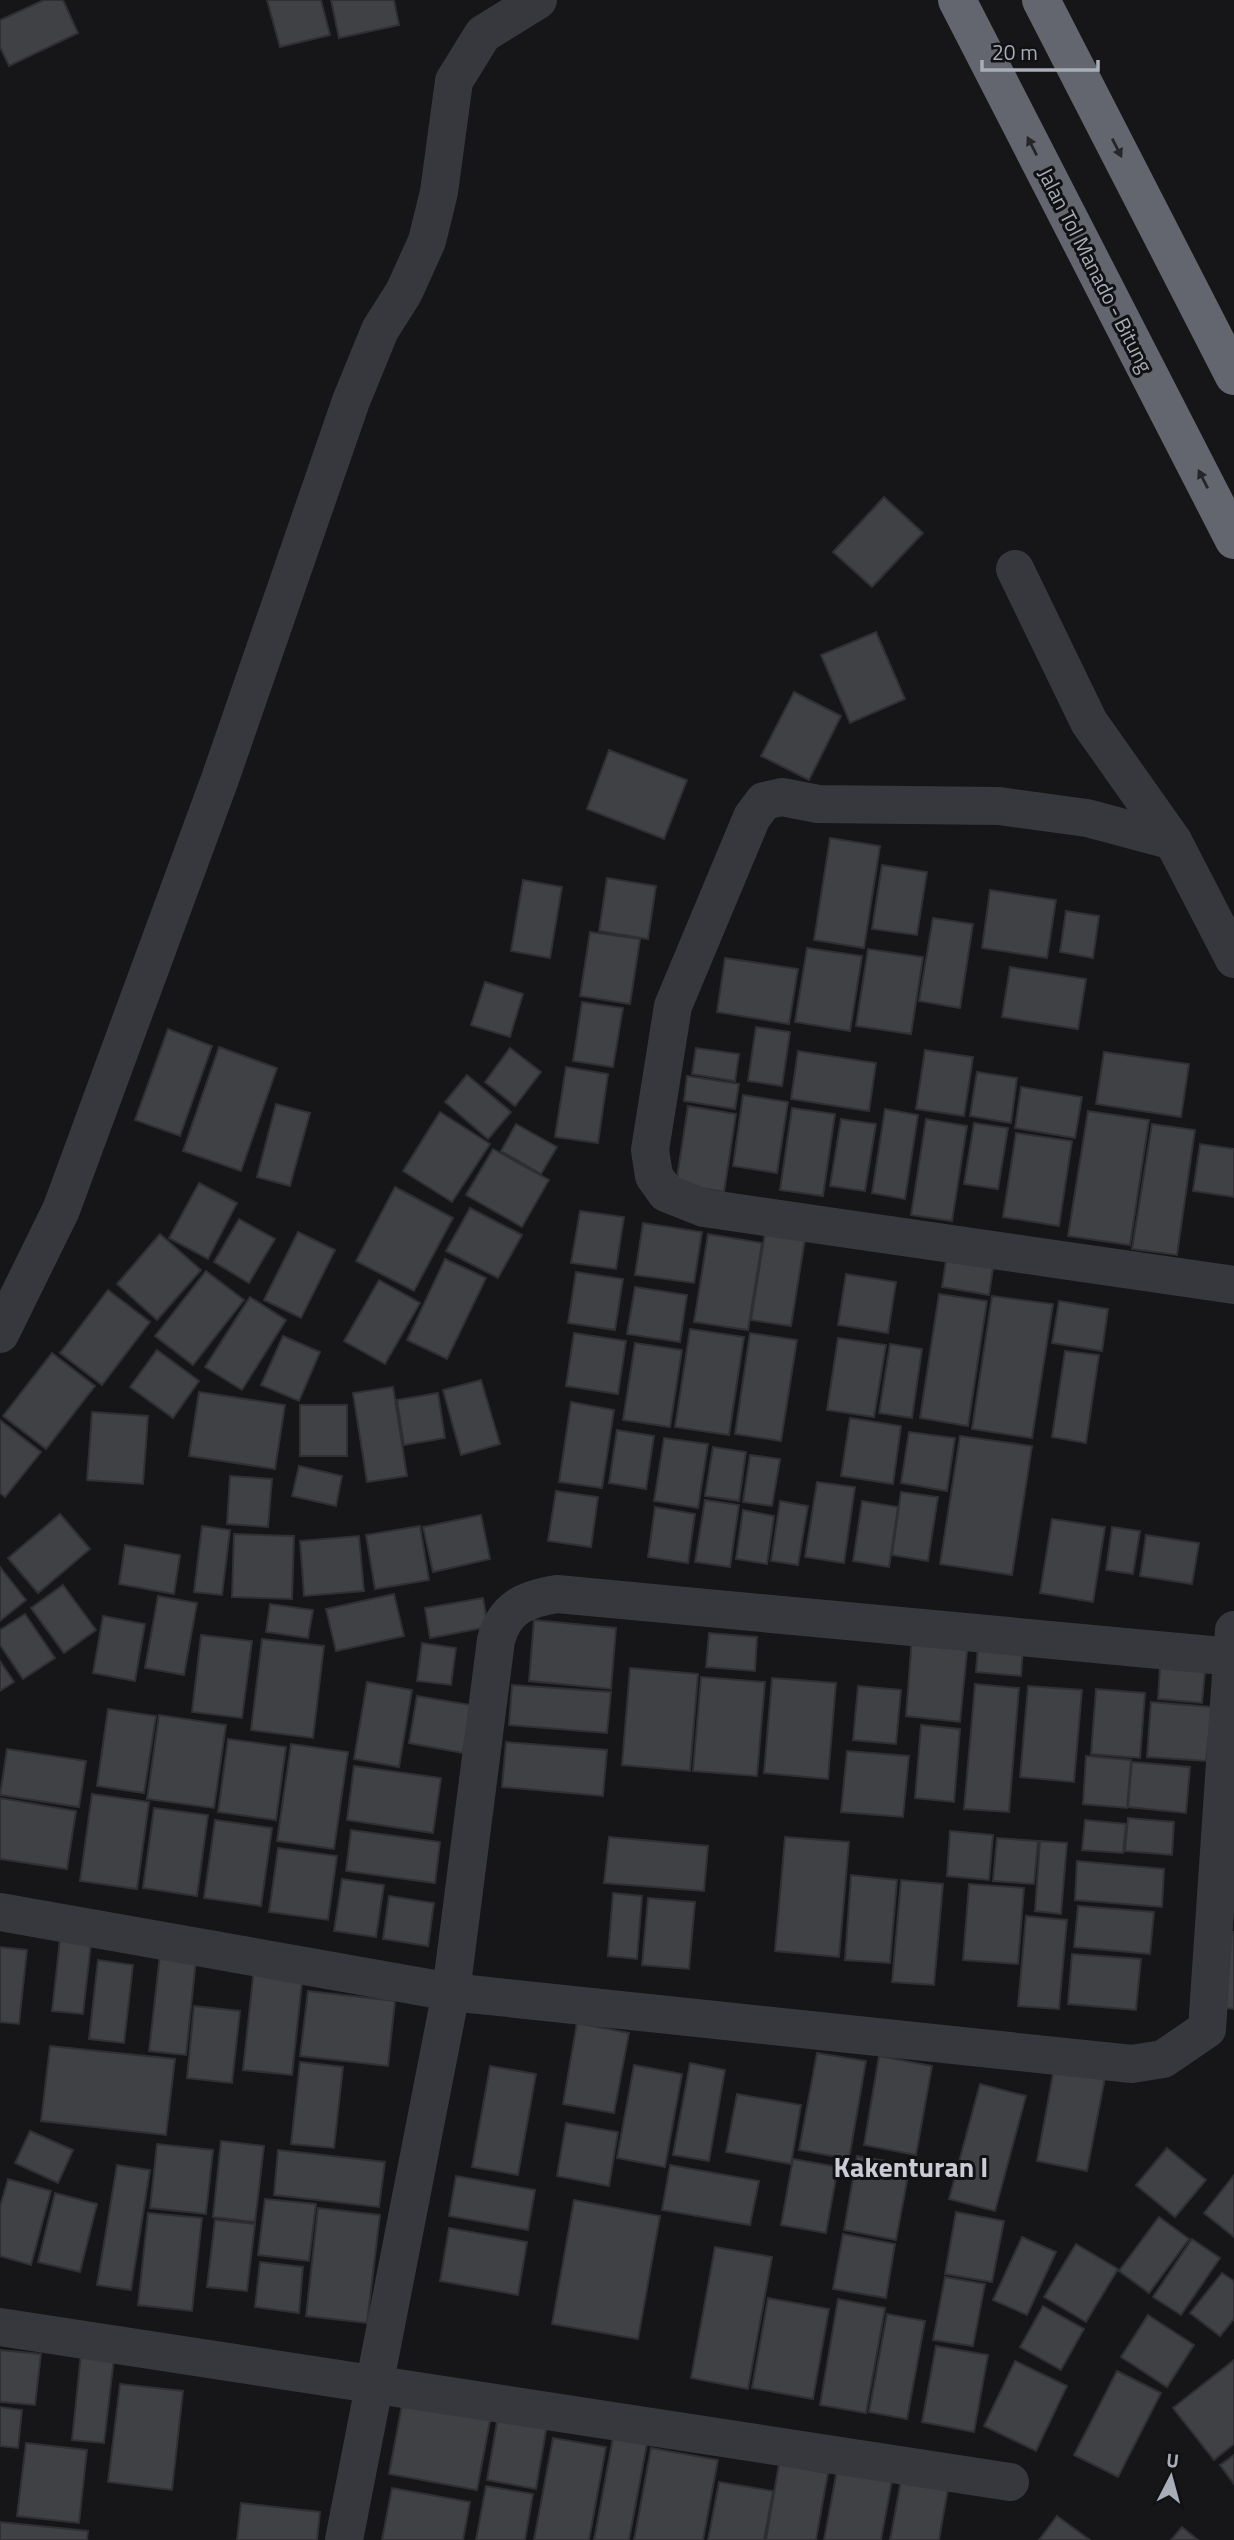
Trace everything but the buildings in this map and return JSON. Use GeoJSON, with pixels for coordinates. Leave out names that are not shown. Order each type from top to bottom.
{"type":"FeatureCollection","features":[{"type":"Feature","properties":{"kind":"highway","name":"Jalan Tol Manado - Bitung"},"geometry":{"type":"LineString","coordinates":[[957,0],[1234,540]]}},
{"type":"Feature","properties":{"kind":"highway"},"geometry":{"type":"LineString","coordinates":[[1041,0],[1234,376]]}},
{"type":"Feature","properties":{"kind":"street"},"geometry":{"type":"LineString","coordinates":[[0,1334],[61,1210],[220,779],[351,401],[380,330],[404,292],[427,241],[439,192],[454,81],[483,34],[538,0]]}},
{"type":"Feature","properties":{"kind":"street"},"geometry":{"type":"LineString","coordinates":[[1015,569],[1089,722],[1173,841],[1234,959]]}},
{"type":"Feature","properties":{"kind":"street"},"geometry":{"type":"LineString","coordinates":[[1173,841],[1087,818],[999,806],[818,804],[782,797],[764,801],[752,817],[673,1006],[650,1150],[654,1176],[666,1193],[704,1208],[1234,1286]]}},
{"type":"Feature","properties":{"kind":"street"},"geometry":{"type":"LineString","coordinates":[[0,1912],[451,1992],[1132,2064],[1163,2059],[1208,2029],[1233,1648],[557,1594],[533,1598],[508,1614],[496,1640],[451,1992],[344,2540]]}},
{"type":"Feature","properties":{"kind":"street"},"geometry":{"type":"LineString","coordinates":[[0,2327],[1010,2482]]}},
{"type":"Feature","properties":{"kind":"district","name":"Kakenturan I"},"geometry":{"type":"Point","coordinates":[911,2166]}}]}
